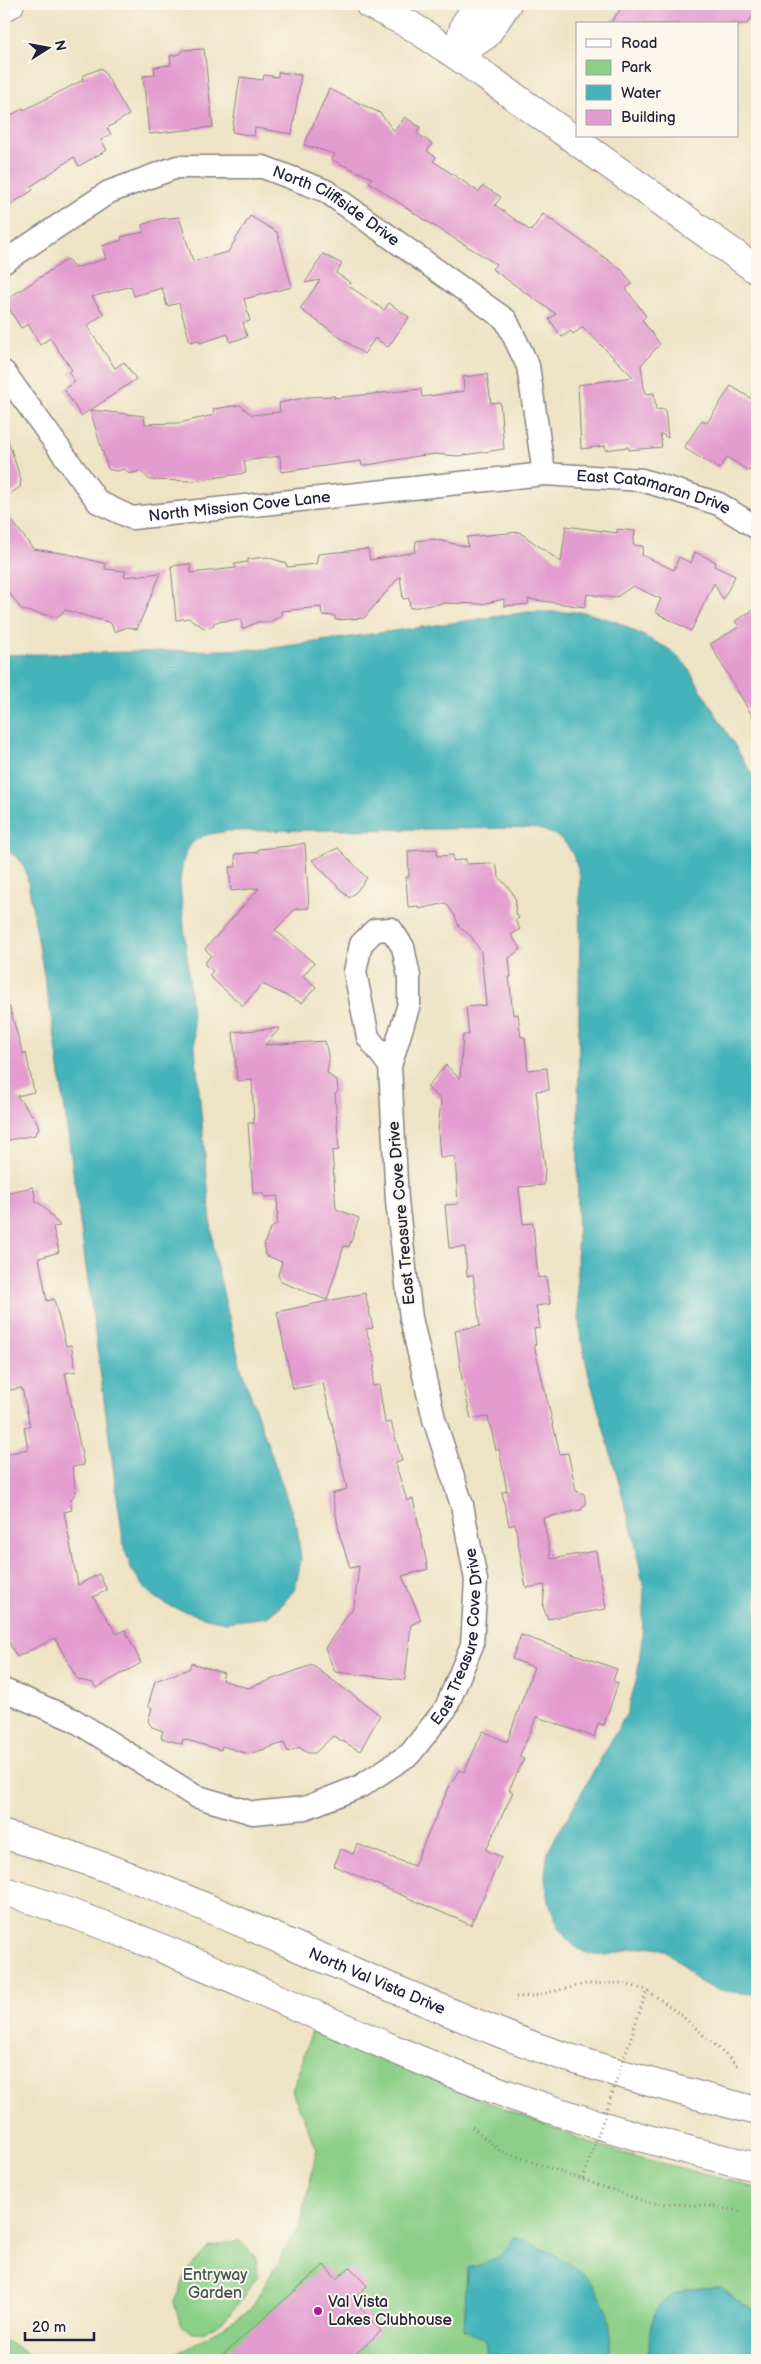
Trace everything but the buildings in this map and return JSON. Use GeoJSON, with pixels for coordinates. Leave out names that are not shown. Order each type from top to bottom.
{"type":"FeatureCollection","features":[{"type":"Feature","properties":{"kind":"main road"},"geometry":{"type":"LineString","coordinates":[[4,6],[10,4]]}},
{"type":"Feature","properties":{"kind":"main road"},"geometry":{"type":"LineString","coordinates":[[369,4],[410,25],[456,55],[757,270]]}},
{"type":"Feature","properties":{"kind":"main road"},"geometry":{"type":"LineString","coordinates":[[456,55],[465,24],[479,4]]}},
{"type":"Feature","properties":{"kind":"main road"},"geometry":{"type":"LineString","coordinates":[[456,55],[486,35],[507,4]]}},
{"type":"Feature","properties":{"kind":"main road","name":"North Val Vista Drive"},"geometry":{"type":"LineString","coordinates":[[4,1835],[77,1858],[195,1902],[407,1995],[547,2050],[651,2083],[757,2111]]}},
{"type":"Feature","properties":{"kind":"main road"},"geometry":{"type":"LineString","coordinates":[[4,1891],[55,1907],[172,1952],[476,2082],[607,2128],[757,2167]]}},
{"type":"Feature","properties":{"kind":"street","name":"North Cliffside Drive"},"geometry":{"type":"LineString","coordinates":[[4,262],[109,192],[177,167],[263,167],[326,191],[506,320],[528,366],[544,474]]}},
{"type":"Feature","properties":{"kind":"street","name":"North Mission Cove Lane"},"geometry":{"type":"LineString","coordinates":[[4,372],[98,502],[132,518],[544,474]]}},
{"type":"Feature","properties":{"kind":"street","name":"East Catamaran Drive"},"geometry":{"type":"LineString","coordinates":[[544,474],[642,480],[718,504],[757,528]]}},
{"type":"Feature","properties":{"kind":"street","name":"East Treasure Cove Drive"},"geometry":{"type":"LineString","coordinates":[[4,1690],[74,1720],[195,1796],[253,1812],[305,1808],[361,1786],[410,1754],[446,1708],[472,1645],[476,1580],[462,1505],[434,1419],[411,1318],[397,1201],[390,1066],[409,1004],[409,976],[403,947],[392,929],[375,930],[361,944],[355,972],[368,1037],[390,1066]]}},
{"type":"Feature","properties":{"kind":"path"},"geometry":{"type":"LineString","coordinates":[[516,1997],[533,1996],[586,1984],[621,1983],[647,1990],[680,2014],[740,2068]]}},
{"type":"Feature","properties":{"kind":"path"},"geometry":{"type":"LineString","coordinates":[[583,2179],[647,1990]]}},
{"type":"Feature","properties":{"kind":"path"},"geometry":{"type":"LineString","coordinates":[[472,2127],[499,2150],[649,2203],[709,2206],[742,2210]]}},
{"type":"Feature","properties":{"kind":"green space"},"geometry":{"type":"Polygon","coordinates":[[[312,2031],[600,2147],[757,2188],[757,2311],[735,2299],[722,2287],[686,2289],[650,2346],[648,2360],[153,2360],[187,2349],[250,2310],[301,2224],[317,2149],[292,2091],[312,2031]]]}},
{"type":"Feature","properties":{"kind":"green space","name":"Entryway Garden"},"geometry":{"type":"Polygon","coordinates":[[[239,2240],[256,2258],[258,2276],[231,2312],[214,2327],[205,2331],[195,2332],[181,2326],[174,2302],[188,2270],[210,2247],[239,2240]]]}},
{"type":"Feature","properties":{"kind":"green space"},"geometry":{"type":"Polygon","coordinates":[[[4,2340],[38,2360],[4,2360],[4,2340]]]}},
{"type":"Feature","properties":{"kind":"water"},"geometry":{"type":"Polygon","coordinates":[[[529,612],[584,612],[617,622],[669,649],[686,665],[755,779],[757,791],[756,1994],[727,1991],[706,1985],[695,1978],[670,1954],[659,1948],[634,1948],[603,1955],[595,1955],[583,1951],[573,1945],[558,1926],[549,1902],[545,1878],[548,1851],[627,1713],[637,1678],[642,1638],[644,1590],[634,1537],[589,1376],[580,1333],[577,1284],[580,875],[570,849],[560,838],[535,828],[228,831],[211,834],[195,840],[184,857],[180,883],[214,1254],[241,1368],[297,1527],[301,1560],[295,1589],[282,1605],[267,1617],[227,1622],[210,1619],[171,1607],[155,1597],[142,1585],[131,1568],[124,1547],[55,1038],[26,871],[18,858],[4,848],[4,655],[265,649],[529,612]]]}},
{"type":"Feature","properties":{"kind":"water"},"geometry":{"type":"Polygon","coordinates":[[[514,2237],[556,2256],[574,2267],[589,2280],[600,2296],[608,2314],[610,2335],[608,2360],[486,2360],[486,2346],[483,2339],[464,2330],[467,2268],[489,2262],[501,2255],[514,2237]]]}},
{"type":"Feature","properties":{"kind":"water"},"geometry":{"type":"Polygon","coordinates":[[[722,2287],[735,2299],[757,2311],[757,2360],[648,2360],[652,2322],[663,2302],[680,2292],[700,2288],[722,2287]]]}},
{"type":"Feature","properties":{"kind":"place","name":"Val Vista Lakes Clubhouse"},"geometry":{"type":"Point","coordinates":[318,2311]}}]}
